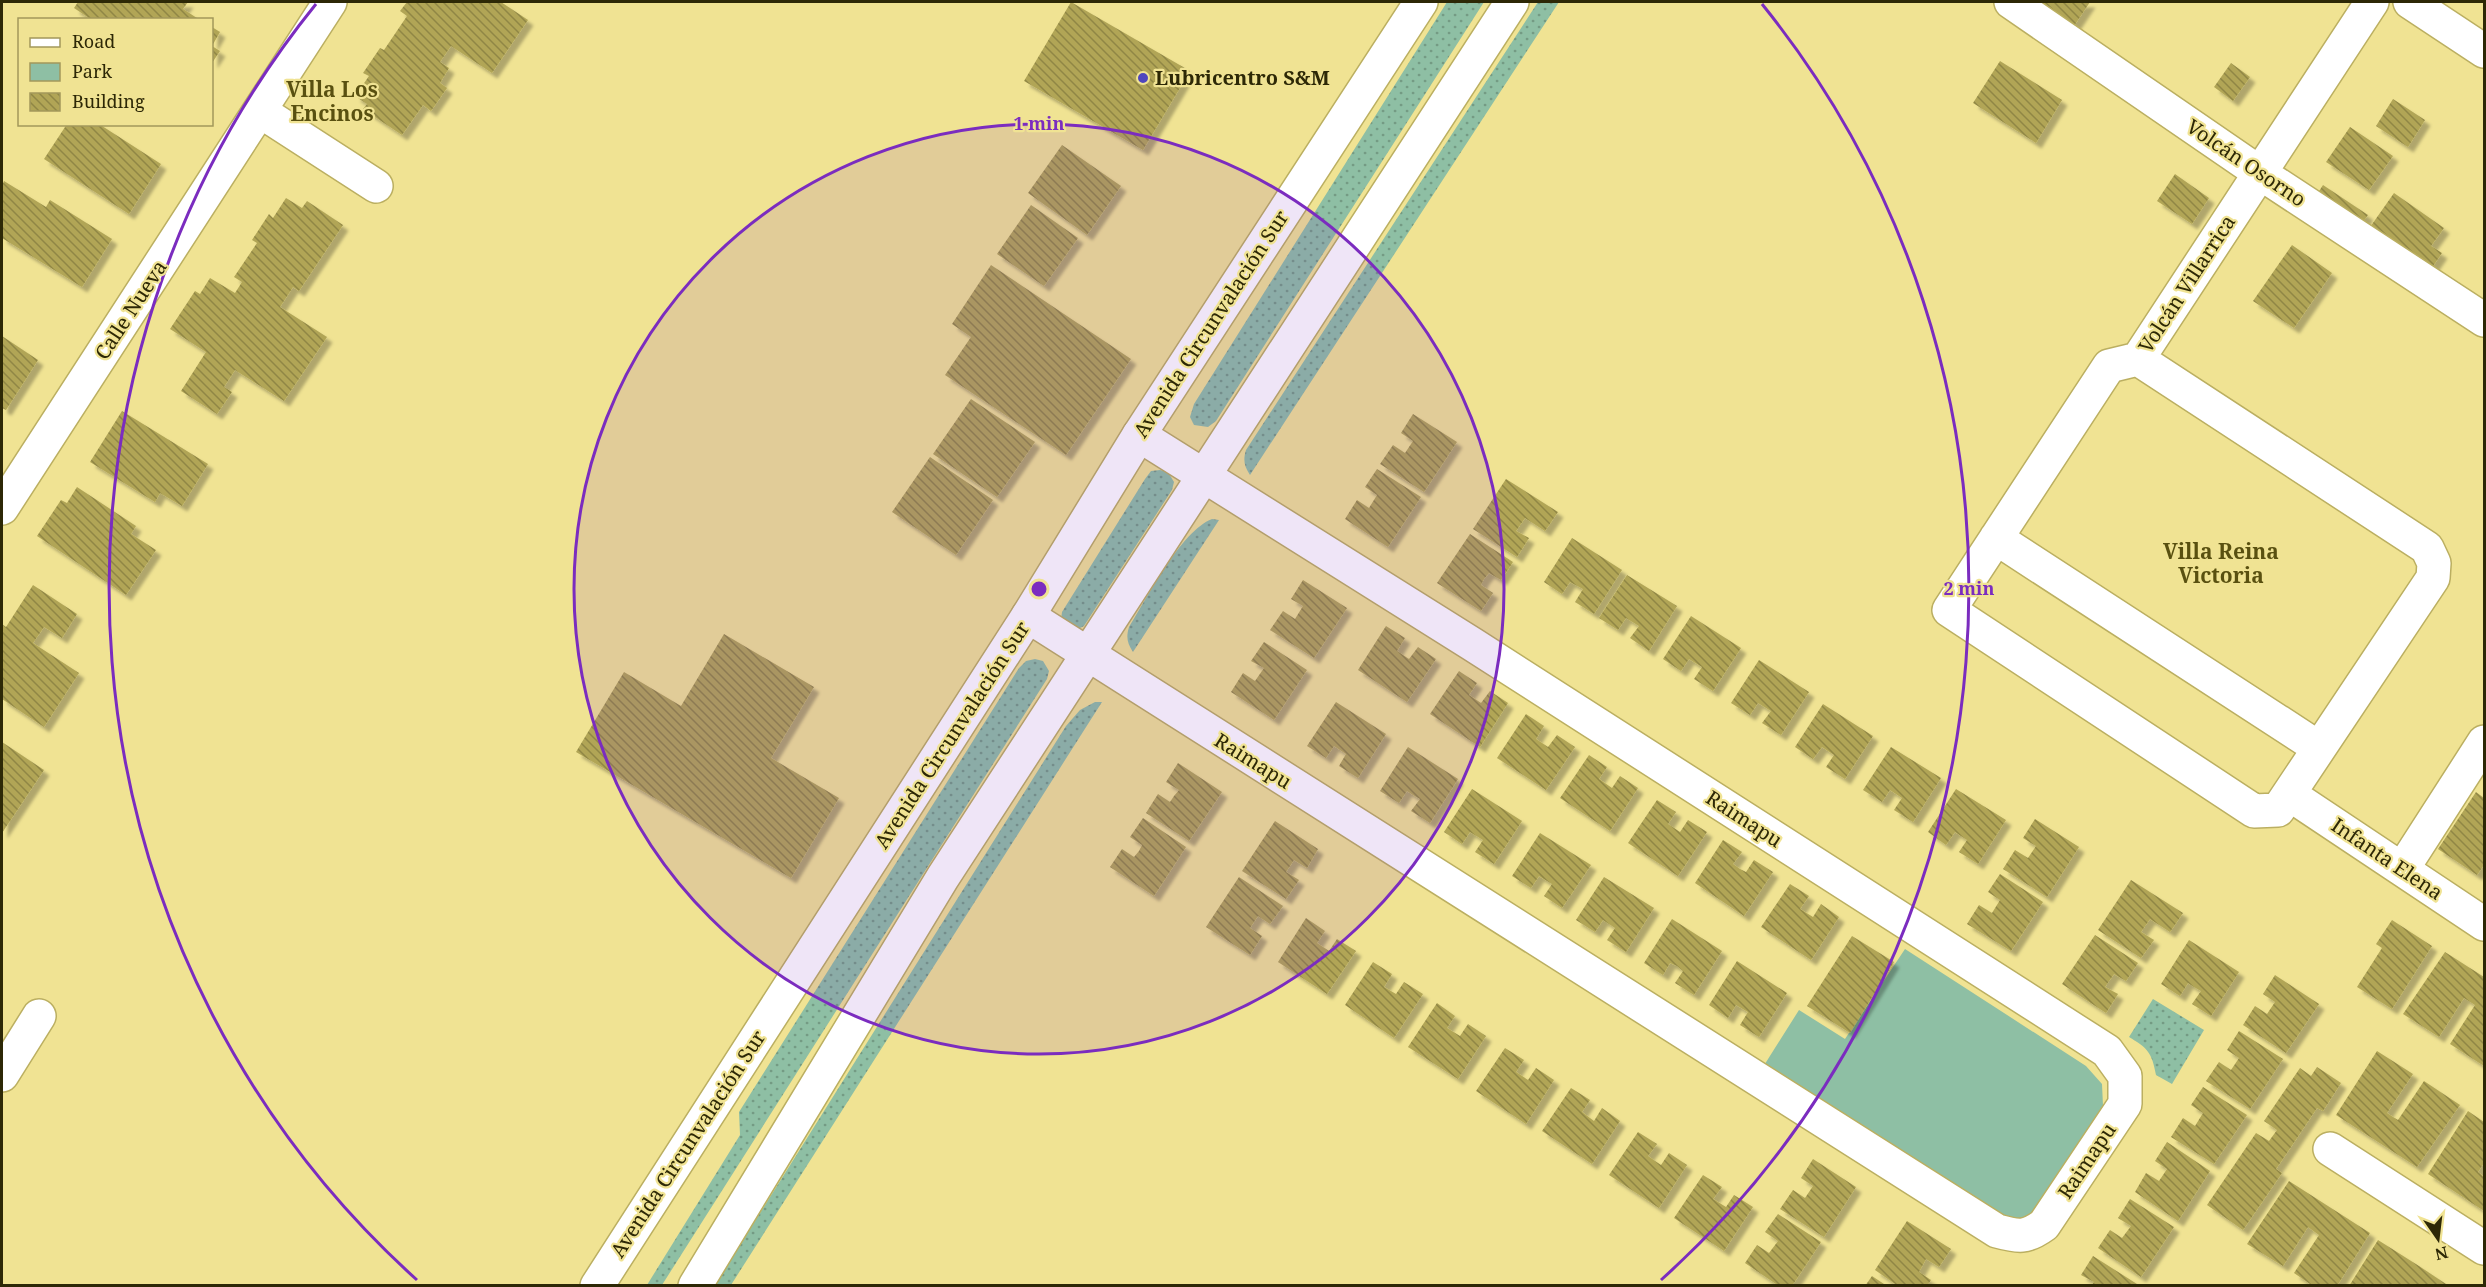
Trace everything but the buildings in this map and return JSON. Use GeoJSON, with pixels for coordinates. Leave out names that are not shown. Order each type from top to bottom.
{"type":"FeatureCollection","features":[{"type":"Feature","properties":{"kind":"street","name":"Calle Nueva"},"geometry":{"type":"LineString","coordinates":[[2,508],[330,2]]}},
{"type":"Feature","properties":{"kind":"street","name":"Avenida Circunvalación Sur"},"geometry":{"type":"LineString","coordinates":[[597,1286],[1028,616],[1139,435],[1421,2]]}},
{"type":"Feature","properties":{"kind":"street"},"geometry":{"type":"LineString","coordinates":[[695,1286],[943,877],[1512,2]]}},
{"type":"Feature","properties":{"kind":"street","name":"Volcán Osorno"},"geometry":{"type":"LineString","coordinates":[[2011,2],[2260,173],[2484,320]]}},
{"type":"Feature","properties":{"kind":"street","name":"Volcán Villarrica"},"geometry":{"type":"LineString","coordinates":[[2289,794],[2278,810],[2253,811],[1949,610],[2109,366],[2138,359],[2372,2]]}},
{"type":"Feature","properties":{"kind":"street"},"geometry":{"type":"LineString","coordinates":[[2410,2],[2484,51]]}},
{"type":"Feature","properties":{"kind":"street"},"geometry":{"type":"LineString","coordinates":[[260,111],[376,186]]}},
{"type":"Feature","properties":{"kind":"street"},"geometry":{"type":"LineString","coordinates":[[2138,359],[2427,548],[2434,563],[2433,578],[2289,794]]}},
{"type":"Feature","properties":{"kind":"street","name":"Raimapu"},"geometry":{"type":"LineString","coordinates":[[1028,616],[1997,1231],[2016,1236],[2031,1234],[2044,1225],[2126,1104],[2125,1076],[2107,1051],[1482,650],[1139,435]]}},
{"type":"Feature","properties":{"kind":"street"},"geometry":{"type":"LineString","coordinates":[[1996,538],[2319,748]]}},
{"type":"Feature","properties":{"kind":"street"},"geometry":{"type":"LineString","coordinates":[[2403,868],[2484,742]]}},
{"type":"Feature","properties":{"kind":"street","name":"Infanta Elena"},"geometry":{"type":"LineString","coordinates":[[2289,794],[2484,924]]}},
{"type":"Feature","properties":{"kind":"street"},"geometry":{"type":"LineString","coordinates":[[2,1075],[39,1016]]}},
{"type":"Feature","properties":{"kind":"street"},"geometry":{"type":"LineString","coordinates":[[2330,1149],[2484,1248]]}},
{"type":"Feature","properties":{"kind":"green space"},"geometry":{"type":"Polygon","coordinates":[[[1447,2],[1484,2],[1216,421],[1208,427],[1194,425],[1190,417],[1194,404],[1447,2]]]}},
{"type":"Feature","properties":{"kind":"green space"},"geometry":{"type":"Polygon","coordinates":[[[1538,2],[1559,2],[1250,475],[1245,463],[1246,450],[1538,2]]]}},
{"type":"Feature","properties":{"kind":"green space"},"geometry":{"type":"Polygon","coordinates":[[[1151,471],[1168,472],[1174,482],[1172,490],[1084,626],[1078,629],[1061,620],[1062,612],[1145,479],[1151,471]]]}},
{"type":"Feature","properties":{"kind":"green space"},"geometry":{"type":"Polygon","coordinates":[[[1212,519],[1219,520],[1133,652],[1129,646],[1128,631],[1145,600],[1188,537],[1212,519]]]}},
{"type":"Feature","properties":{"kind":"green space"},"geometry":{"type":"Polygon","coordinates":[[[1035,659],[1043,661],[1049,671],[1047,679],[662,1285],[647,1285],[740,1135],[739,1112],[1019,668],[1026,661],[1035,659]]]}},
{"type":"Feature","properties":{"kind":"green space"},"geometry":{"type":"Polygon","coordinates":[[[1095,702],[1102,702],[731,1285],[714,1286],[1066,726],[1080,710],[1095,702]]]}},
{"type":"Feature","properties":{"kind":"green space"},"geometry":{"type":"Polygon","coordinates":[[[1905,949],[2086,1066],[2102,1084],[2103,1106],[2029,1218],[2001,1221],[1763,1067],[1799,1010],[1845,1039],[1905,949]]]}},
{"type":"Feature","properties":{"kind":"green space"},"geometry":{"type":"Polygon","coordinates":[[[2153,999],[2204,1030],[2172,1084],[2156,1075],[2148,1052],[2141,1044],[2129,1037],[2153,999]]]}},
{"type":"Feature","properties":{"kind":"place","name":"Lubricentro S&M"},"geometry":{"type":"Point","coordinates":[1143,78]}},
{"type":"Feature","properties":{"kind":"district","name":"Villa Los Encinos"},"geometry":{"type":"Point","coordinates":[332,102]}},
{"type":"Feature","properties":{"kind":"district","name":"Villa Reina Victoria"},"geometry":{"type":"Point","coordinates":[2221,564]}}]}
